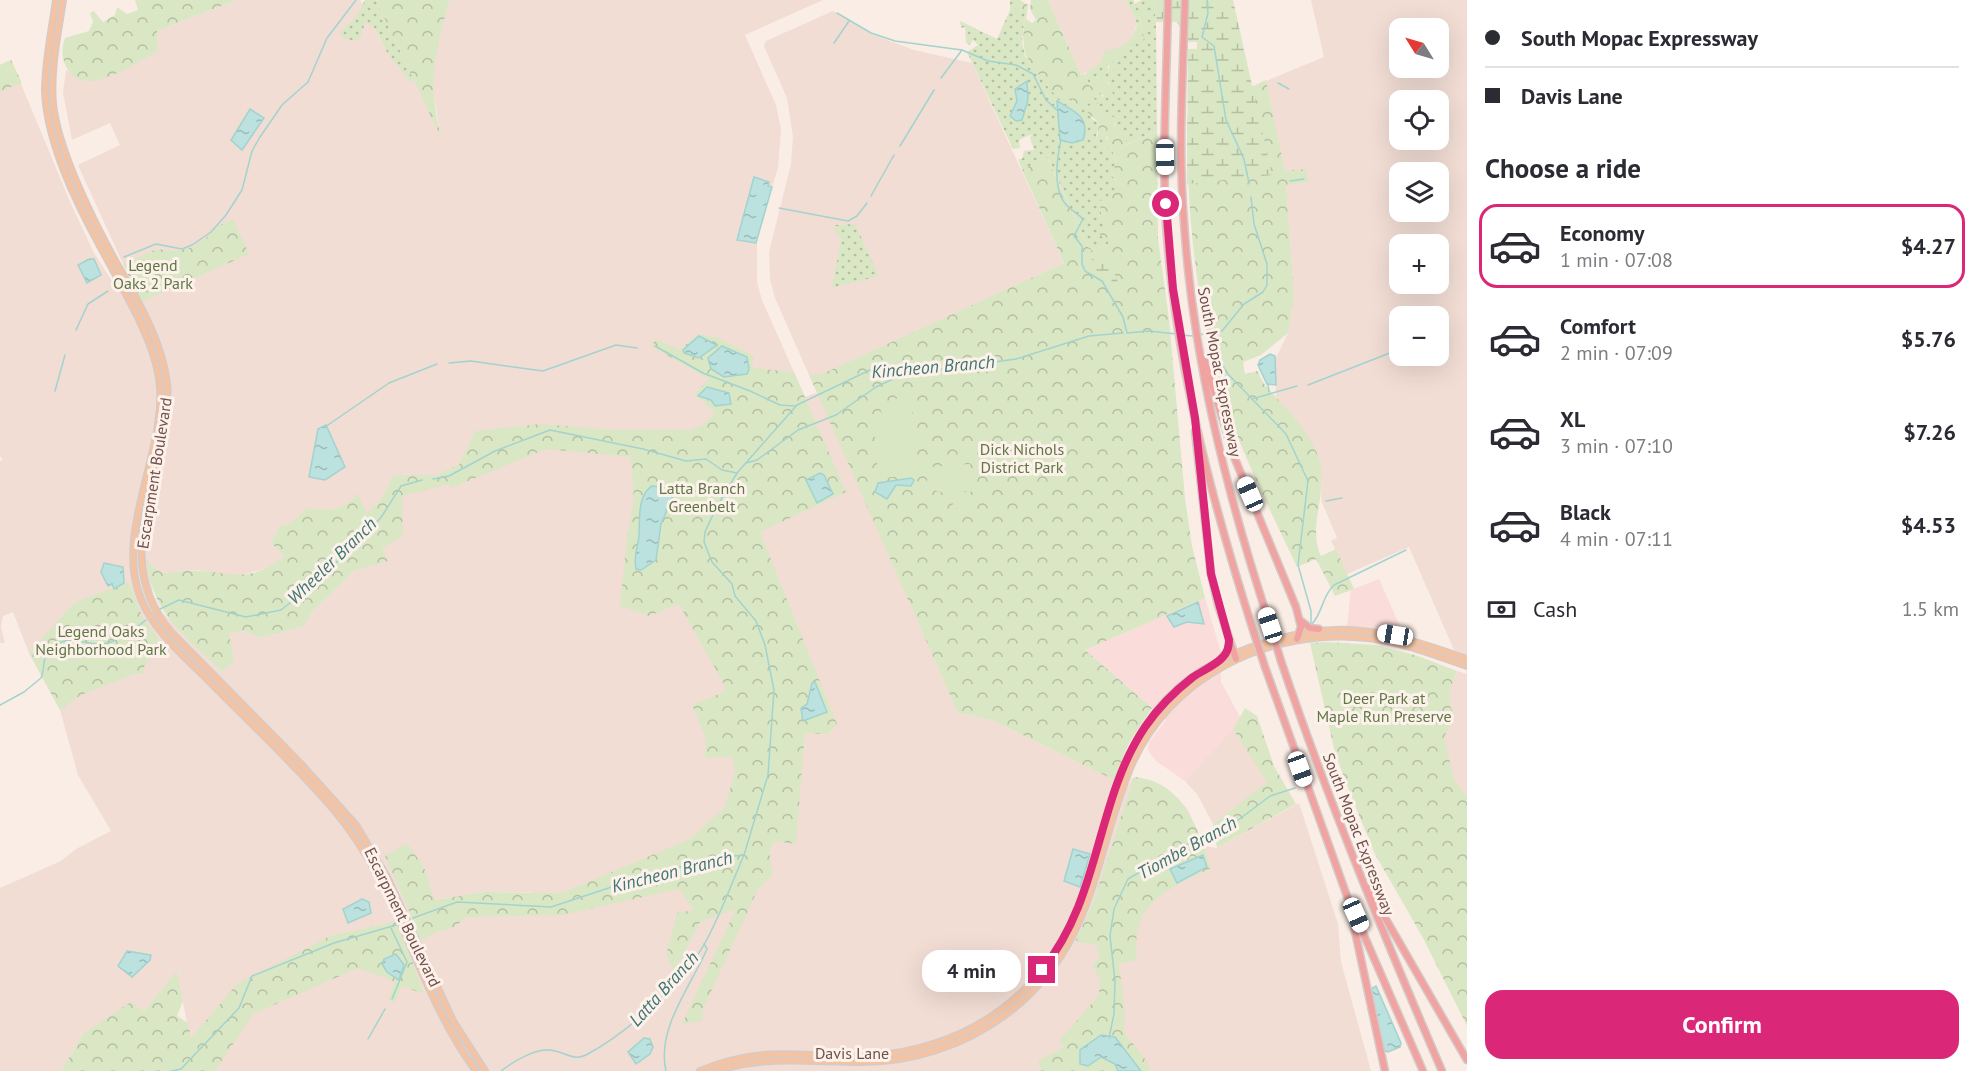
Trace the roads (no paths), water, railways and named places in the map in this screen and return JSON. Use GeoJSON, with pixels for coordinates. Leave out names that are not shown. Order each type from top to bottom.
{"type":"FeatureCollection","features":[{"type":"Feature","properties":{"kind":"highway","name":"South Mopac Expressway"},"geometry":{"type":"LineString","coordinates":[[1168,0],[1165,187],[1169,257],[1177,321],[1195,418],[1226,540],[1265,667],[1347,896],[1423,1071]]}},
{"type":"Feature","properties":{"kind":"highway","name":"South Mopac Expressway"},"geometry":{"type":"LineString","coordinates":[[1185,0],[1182,187],[1186,255],[1198,345],[1202,353],[1232,497],[1281,661],[1316,763],[1442,1071]]}},
{"type":"Feature","properties":{"kind":"highway"},"geometry":{"type":"LineString","coordinates":[[1202,353],[1229,442],[1301,621],[1301,633],[1297,639]]}},
{"type":"Feature","properties":{"kind":"highway"},"geometry":{"type":"LineString","coordinates":[[1195,418],[1211,574],[1235,656]]}},
{"type":"Feature","properties":{"kind":"highway"},"geometry":{"type":"LineString","coordinates":[[1301,621],[1310,628],[1319,629]]}},
{"type":"Feature","properties":{"kind":"highway"},"geometry":{"type":"LineString","coordinates":[[1220,660],[1228,651],[1229,640]]}},
{"type":"Feature","properties":{"kind":"highway"},"geometry":{"type":"LineString","coordinates":[[1359,871],[1467,1060]]}},
{"type":"Feature","properties":{"kind":"highway"},"geometry":{"type":"LineString","coordinates":[[1347,896],[1385,1071]]}},
{"type":"Feature","properties":{"kind":"main road","name":"Escarpment Boulevard"},"geometry":{"type":"LineString","coordinates":[[56,0],[46,80],[50,130],[88,220],[130,304],[158,371],[160,402],[133,550],[137,586],[146,610],[163,634],[320,794],[357,839],[396,909],[443,1017],[476,1071]]}},
{"type":"Feature","properties":{"kind":"main road","name":"Escarpment Boulevard"},"geometry":{"type":"LineString","coordinates":[[63,0],[53,88],[57,128],[103,236],[140,306],[165,369],[167,398],[141,544],[142,575],[150,600],[171,632],[322,786],[356,825],[387,877],[453,1021],[485,1071]]}},
{"type":"Feature","properties":{"kind":"main road"},"geometry":{"type":"LineString","coordinates":[[158,371],[165,369]]}},
{"type":"Feature","properties":{"kind":"main road"},"geometry":{"type":"LineString","coordinates":[[155,431],[162,432]]}},
{"type":"Feature","properties":{"kind":"main road","name":"Davis Lane"},"geometry":{"type":"LineString","coordinates":[[717,1071],[759,1060],[867,1062],[914,1056],[972,1035],[1016,1006],[1055,965],[1079,925],[1091,895],[1128,773],[1147,735],[1168,708],[1200,680],[1235,656],[1319,629],[1394,638],[1467,659]]}},
{"type":"Feature","properties":{"kind":"main road","name":"Davis Lane"},"geometry":{"type":"LineString","coordinates":[[699,1071],[739,1058],[767,1053],[862,1056],[903,1052],[956,1035],[1003,1008],[1042,970],[1070,930],[1085,894],[1118,785],[1131,751],[1155,714],[1186,682],[1220,660],[1297,639],[1340,636],[1394,638],[1467,666]]}},
{"type":"Feature","properties":{"kind":"main road"},"geometry":{"type":"LineString","coordinates":[[1168,708],[1188,686],[1186,682]]}},
{"type":"Feature","properties":{"kind":"water"},"geometry":{"type":"Polygon","coordinates":[[[1027,81],[1028,100],[1022,120],[1016,121],[1010,116],[1017,101],[1015,89],[1027,81]]]}},
{"type":"Feature","properties":{"kind":"water"},"geometry":{"type":"Polygon","coordinates":[[[1057,101],[1080,116],[1085,126],[1083,140],[1072,143],[1060,140],[1057,101]]]}},
{"type":"Feature","properties":{"kind":"water"},"geometry":{"type":"Polygon","coordinates":[[[250,109],[264,118],[242,150],[231,140],[250,109]]]}},
{"type":"Feature","properties":{"kind":"water"},"geometry":{"type":"Polygon","coordinates":[[[754,177],[769,182],[768,186],[772,187],[756,243],[737,240],[754,177]]]}},
{"type":"Feature","properties":{"kind":"water"},"geometry":{"type":"Polygon","coordinates":[[[94,259],[101,275],[87,283],[78,265],[94,259]]]}},
{"type":"Feature","properties":{"kind":"water"},"geometry":{"type":"Polygon","coordinates":[[[699,336],[717,345],[699,358],[684,353],[683,350],[699,336]]]}},
{"type":"Feature","properties":{"kind":"water"},"geometry":{"type":"Polygon","coordinates":[[[722,346],[747,357],[749,369],[747,374],[724,377],[711,369],[708,358],[722,346]]]}},
{"type":"Feature","properties":{"kind":"water"},"geometry":{"type":"Polygon","coordinates":[[[1270,354],[1275,356],[1276,385],[1267,384],[1258,365],[1260,360],[1270,354]]]}},
{"type":"Feature","properties":{"kind":"water"},"geometry":{"type":"Polygon","coordinates":[[[707,387],[729,393],[731,404],[715,406],[711,400],[698,396],[707,387]]]}},
{"type":"Feature","properties":{"kind":"water"},"geometry":{"type":"Polygon","coordinates":[[[326,425],[345,467],[325,480],[309,477],[318,429],[326,425]]]}},
{"type":"Feature","properties":{"kind":"water"},"geometry":{"type":"Polygon","coordinates":[[[820,473],[824,475],[833,494],[817,503],[806,480],[820,473]]]}},
{"type":"Feature","properties":{"kind":"water"},"geometry":{"type":"Polygon","coordinates":[[[911,478],[914,480],[911,486],[896,485],[887,499],[875,492],[878,483],[911,478]]]}},
{"type":"Feature","properties":{"kind":"water"},"geometry":{"type":"Polygon","coordinates":[[[652,486],[669,488],[674,494],[661,524],[656,560],[641,570],[636,569],[635,560],[640,509],[644,495],[652,486]]]}},
{"type":"Feature","properties":{"kind":"water"},"geometry":{"type":"Polygon","coordinates":[[[104,563],[123,567],[124,583],[114,589],[112,584],[108,586],[101,572],[104,563]]]}},
{"type":"Feature","properties":{"kind":"water"},"geometry":{"type":"Polygon","coordinates":[[[1198,602],[1204,624],[1187,622],[1174,627],[1167,616],[1198,602]]]}},
{"type":"Feature","properties":{"kind":"water"},"geometry":{"type":"Polygon","coordinates":[[[815,682],[827,712],[803,721],[801,708],[807,704],[812,683],[815,682]]]}},
{"type":"Feature","properties":{"kind":"water"},"geometry":{"type":"Polygon","coordinates":[[[1073,849],[1090,854],[1080,887],[1064,881],[1073,849]]]}},
{"type":"Feature","properties":{"kind":"water"},"geometry":{"type":"Polygon","coordinates":[[[1203,855],[1207,867],[1177,883],[1170,869],[1203,855]]]}},
{"type":"Feature","properties":{"kind":"water"},"geometry":{"type":"Polygon","coordinates":[[[362,899],[369,902],[371,913],[348,923],[343,909],[362,899]]]}},
{"type":"Feature","properties":{"kind":"water"},"geometry":{"type":"Polygon","coordinates":[[[127,951],[151,955],[150,960],[132,977],[118,966],[127,951]]]}},
{"type":"Feature","properties":{"kind":"water"},"geometry":{"type":"Polygon","coordinates":[[[396,954],[404,965],[399,980],[387,972],[382,964],[384,959],[396,954]]]}},
{"type":"Feature","properties":{"kind":"water"},"geometry":{"type":"Polygon","coordinates":[[[1376,986],[1401,1043],[1400,1047],[1388,1052],[1384,1050],[1372,996],[1371,989],[1376,986]]]}},
{"type":"Feature","properties":{"kind":"water"},"geometry":{"type":"Polygon","coordinates":[[[1101,1035],[1115,1037],[1141,1071],[1118,1071],[1115,1064],[1101,1057],[1088,1066],[1080,1064],[1080,1050],[1101,1035]]]}},
{"type":"Feature","properties":{"kind":"water"},"geometry":{"type":"Polygon","coordinates":[[[644,1038],[650,1039],[653,1047],[650,1054],[636,1064],[628,1052],[644,1038]]]}},
{"type":"Feature","properties":{"kind":"waterway"},"geometry":{"type":"LineString","coordinates":[[124,257],[156,244],[182,249],[211,232],[226,215],[242,190],[252,151],[260,137],[282,105],[308,82],[327,38],[356,0]]}},
{"type":"Feature","properties":{"kind":"waterway","name":"Kincheon Branch"},"geometry":{"type":"LineString","coordinates":[[1207,0],[1208,13],[1202,37],[1214,46],[1226,120],[1244,159],[1249,183]]}},
{"type":"Feature","properties":{"kind":"waterway"},"geometry":{"type":"LineString","coordinates":[[837,13],[871,33],[895,41],[962,50],[988,61],[1016,65],[1033,74],[1046,100],[1058,111]]}},
{"type":"Feature","properties":{"kind":"waterway"},"geometry":{"type":"LineString","coordinates":[[834,43],[849,21]]}},
{"type":"Feature","properties":{"kind":"waterway"},"geometry":{"type":"LineString","coordinates":[[941,78],[962,50]]}},
{"type":"Feature","properties":{"kind":"waterway"},"geometry":{"type":"LineString","coordinates":[[1278,83],[1289,89]]}},
{"type":"Feature","properties":{"kind":"waterway"},"geometry":{"type":"LineString","coordinates":[[900,146],[934,90]]}},
{"type":"Feature","properties":{"kind":"waterway"},"geometry":{"type":"LineString","coordinates":[[1061,140],[1057,163],[1058,188],[1066,204],[1083,219],[1074,236],[1082,246],[1082,264],[1085,271],[1102,281],[1123,317],[1127,333],[1149,331],[1176,334]]}},
{"type":"Feature","properties":{"kind":"waterway"},"geometry":{"type":"LineString","coordinates":[[871,196],[894,155]]}},
{"type":"Feature","properties":{"kind":"waterway"},"geometry":{"type":"LineString","coordinates":[[1290,181],[1304,179]]}},
{"type":"Feature","properties":{"kind":"waterway","name":"Kincheon Branch"},"geometry":{"type":"LineString","coordinates":[[1199,335],[1222,331],[1244,304],[1263,292],[1267,285],[1267,264],[1254,224],[1251,197]]}},
{"type":"Feature","properties":{"kind":"waterway"},"geometry":{"type":"LineString","coordinates":[[779,208],[848,221],[857,216],[867,203]]}},
{"type":"Feature","properties":{"kind":"waterway"},"geometry":{"type":"LineString","coordinates":[[76,330],[88,304],[108,291]]}},
{"type":"Feature","properties":{"kind":"waterway","name":"Kincheon Branch"},"geometry":{"type":"LineString","coordinates":[[413,918],[457,902],[551,907],[651,874],[716,858],[744,855],[768,775],[774,690],[765,645],[756,621],[735,596],[732,584],[712,562],[704,542],[705,532],[716,508],[737,473],[797,405],[870,370],[929,371],[1016,359],[1089,336],[1123,333]]}},
{"type":"Feature","properties":{"kind":"waterway","name":"Tiombe Branch"},"geometry":{"type":"LineString","coordinates":[[1213,333],[1225,371],[1286,434],[1308,481],[1298,565],[1311,611],[1311,625]]}},
{"type":"Feature","properties":{"kind":"waterway","name":"Kincheon Branch"},"geometry":{"type":"LineString","coordinates":[[1181,335],[1194,336]]}},
{"type":"Feature","properties":{"kind":"waterway"},"geometry":{"type":"LineString","coordinates":[[449,363],[471,361],[543,371],[616,345],[637,348]]}},
{"type":"Feature","properties":{"kind":"waterway"},"geometry":{"type":"LineString","coordinates":[[655,346],[703,373],[780,405],[795,406]]}},
{"type":"Feature","properties":{"kind":"waterway"},"geometry":{"type":"LineString","coordinates":[[1308,385],[1389,353]]}},
{"type":"Feature","properties":{"kind":"waterway"},"geometry":{"type":"LineString","coordinates":[[55,391],[65,355]]}},
{"type":"Feature","properties":{"kind":"waterway"},"geometry":{"type":"LineString","coordinates":[[325,427],[389,383],[437,364]]}},
{"type":"Feature","properties":{"kind":"waterway"},"geometry":{"type":"LineString","coordinates":[[746,463],[757,460],[798,430],[836,415],[876,387],[910,371]]}},
{"type":"Feature","properties":{"kind":"waterway"},"geometry":{"type":"LineString","coordinates":[[1268,384],[1269,392]]}},
{"type":"Feature","properties":{"kind":"waterway"},"geometry":{"type":"LineString","coordinates":[[1252,399],[1297,386]]}},
{"type":"Feature","properties":{"kind":"waterway","name":"Wheeler Branch"},"geometry":{"type":"LineString","coordinates":[[433,479],[449,476],[495,451],[550,430],[643,449],[686,461],[706,459],[722,470],[737,473]]}},
{"type":"Feature","properties":{"kind":"waterway","name":"Wheeler Branch"},"geometry":{"type":"LineString","coordinates":[[160,609],[179,600],[246,617],[281,610],[313,585],[369,531],[382,516],[401,486],[422,480]]}},
{"type":"Feature","properties":{"kind":"waterway"},"geometry":{"type":"LineString","coordinates":[[1326,501],[1342,498]]}},
{"type":"Feature","properties":{"kind":"waterway"},"geometry":{"type":"LineString","coordinates":[[1312,624],[1334,585],[1406,550]]}},
{"type":"Feature","properties":{"kind":"waterway","name":"Wheeler Branch"},"geometry":{"type":"LineString","coordinates":[[0,705],[24,692],[41,678],[46,655],[61,642],[107,643],[125,635],[146,620]]}},
{"type":"Feature","properties":{"kind":"waterway","name":"Tiombe Branch"},"geometry":{"type":"LineString","coordinates":[[1109,1038],[1114,1014],[1115,981],[1110,936],[1114,909],[1128,879],[1184,846],[1233,824],[1270,796],[1295,788]]}},
{"type":"Feature","properties":{"kind":"waterway","name":"Latta Branch"},"geometry":{"type":"LineString","coordinates":[[501,1071],[534,1052],[548,1050],[582,1057],[602,1046],[652,1007],[682,975],[705,943],[744,855]]}},
{"type":"Feature","properties":{"kind":"waterway","name":"Kincheon Branch"},"geometry":{"type":"LineString","coordinates":[[172,1071],[181,1069],[239,1008],[252,976],[334,943],[396,925]]}},
{"type":"Feature","properties":{"kind":"waterway"},"geometry":{"type":"LineString","coordinates":[[391,928],[407,962],[392,999]]}},
{"type":"Feature","properties":{"kind":"waterway"},"geometry":{"type":"LineString","coordinates":[[666,1071],[664,1055],[670,1024],[707,949],[704,944]]}},
{"type":"Feature","properties":{"kind":"waterway"},"geometry":{"type":"LineString","coordinates":[[368,1039],[385,1009]]}},
{"type":"Feature","properties":{"kind":"park label","name":"Legend Oaks 2 Park"},"geometry":{"type":"Point","coordinates":[153,274]}},
{"type":"Feature","properties":{"kind":"park label","name":"Dick Nichols District Park"},"geometry":{"type":"Point","coordinates":[1022,458]}},
{"type":"Feature","properties":{"kind":"park label","name":"Latta Branch Greenbelt"},"geometry":{"type":"Point","coordinates":[702,497]}},
{"type":"Feature","properties":{"kind":"park label","name":"Legend Oaks Neighborhood Park"},"geometry":{"type":"Point","coordinates":[101,640]}},
{"type":"Feature","properties":{"kind":"park label","name":"Deer Park at Maple Run Preserve"},"geometry":{"type":"Point","coordinates":[1384,707]}}]}
